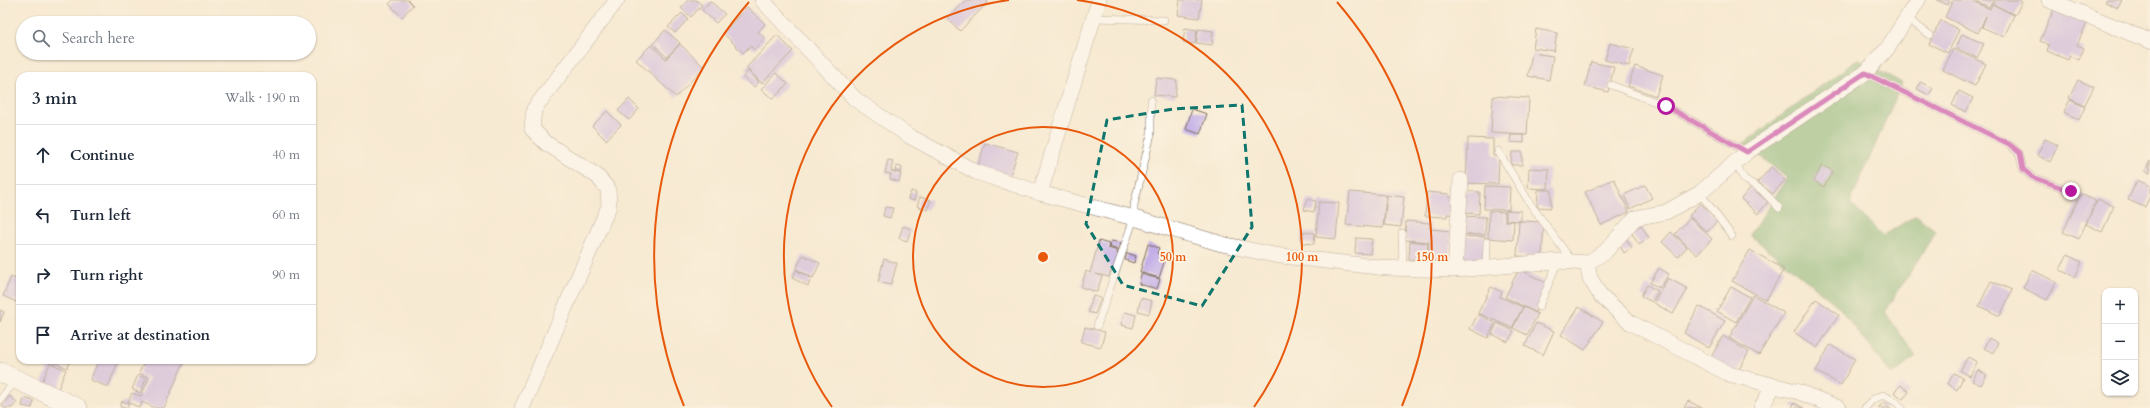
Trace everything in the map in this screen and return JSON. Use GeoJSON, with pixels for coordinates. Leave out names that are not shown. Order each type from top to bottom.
{"type":"FeatureCollection","features":[{"type":"Feature","properties":{"kind":"street"},"geometry":{"type":"LineString","coordinates":[[522,408],[609,206],[608,189],[597,176],[546,143],[532,129],[534,109],[617,0]]}},
{"type":"Feature","properties":{"kind":"street"},"geometry":{"type":"LineString","coordinates":[[762,0],[854,99],[909,136],[976,172],[1040,193],[1134,218],[1222,244],[1274,255],[1403,268],[1455,270],[1565,261],[1587,263],[1605,252],[1635,218],[1666,212],[1700,193],[1747,152],[1865,73],[1888,49],[1908,19],[1918,0]]}},
{"type":"Feature","properties":{"kind":"street"},"geometry":{"type":"LineString","coordinates":[[1040,193],[1100,0]]}},
{"type":"Feature","properties":{"kind":"street"},"geometry":{"type":"LineString","coordinates":[[2049,0],[2066,3],[2150,41]]}},
{"type":"Feature","properties":{"kind":"street"},"geometry":{"type":"LineString","coordinates":[[1455,270],[1461,180]]}},
{"type":"Feature","properties":{"kind":"street"},"geometry":{"type":"LineString","coordinates":[[1587,263],[1590,278],[1600,295],[1631,323],[1729,374],[1774,385],[1837,408]]}},
{"type":"Feature","properties":{"kind":"street"},"geometry":{"type":"LineString","coordinates":[[8,376],[78,408]]}},
{"type":"Feature","properties":{"kind":"street"},"geometry":{"type":"LineString","coordinates":[[1761,408],[1774,385]]}},
{"type":"Feature","properties":{"kind":"lane"},"geometry":{"type":"LineString","coordinates":[[1094,18],[1164,20]]}},
{"type":"Feature","properties":{"kind":"lane"},"geometry":{"type":"LineString","coordinates":[[1908,19],[1930,36]]}},
{"type":"Feature","properties":{"kind":"lane"},"geometry":{"type":"LineString","coordinates":[[1865,73],[2009,144],[2020,153],[2023,169],[2032,177],[2071,191]]}},
{"type":"Feature","properties":{"kind":"lane"},"geometry":{"type":"LineString","coordinates":[[1611,85],[1666,106],[1747,152]]}},
{"type":"Feature","properties":{"kind":"lane"},"geometry":{"type":"LineString","coordinates":[[1097,326],[1134,218],[1134,205],[1151,134],[1151,100]]}},
{"type":"Feature","properties":{"kind":"lane"},"geometry":{"type":"LineString","coordinates":[[1498,152],[1565,261],[1539,307]]}},
{"type":"Feature","properties":{"kind":"lane"},"geometry":{"type":"LineString","coordinates":[[1735,162],[1744,179],[1762,190],[1779,208]]}},
{"type":"Feature","properties":{"kind":"lane"},"geometry":{"type":"LineString","coordinates":[[1700,193],[1732,236]]}},
{"type":"Feature","properties":{"kind":"lane"},"geometry":{"type":"LineString","coordinates":[[1402,233],[1403,268]]}},
{"type":"Feature","properties":{"kind":"lane"},"geometry":{"type":"LineString","coordinates":[[1486,268],[1487,242]]}},
{"type":"Feature","properties":{"kind":"lane"},"geometry":{"type":"LineString","coordinates":[[0,400],[8,376]]}},
{"type":"Feature","properties":{"kind":"lane"},"geometry":{"type":"LineString","coordinates":[[1865,408],[1872,400],[1883,395],[1896,402],[1902,408]]}},
{"type":"Feature","properties":{"kind":"highlighted area"},"geometry":{"type":"Polygon","coordinates":[[[1242,105],[1252,227],[1202,306],[1123,285],[1086,224],[1107,120],[1173,109],[1242,105]]]}},
{"type":"Feature","properties":{"kind":"green space"},"geometry":{"type":"Polygon","coordinates":[[[1858,59],[1902,83],[1850,203],[1883,236],[1916,215],[1936,231],[1885,312],[1916,357],[1892,375],[1838,306],[1750,235],[1787,178],[1744,143],[1858,59]]]}},
{"type":"Feature","properties":{"kind":"building"},"geometry":{"type":"Polygon","coordinates":[[[393,0],[408,0],[413,5],[402,17],[389,4],[393,0]]]}},
{"type":"Feature","properties":{"kind":"building"},"geometry":{"type":"Polygon","coordinates":[[[688,0],[696,0],[702,5],[691,17],[681,8],[688,0]]]}},
{"type":"Feature","properties":{"kind":"building"},"geometry":{"type":"Polygon","coordinates":[[[966,0],[986,0],[988,2],[960,31],[948,19],[966,0]]]}},
{"type":"Feature","properties":{"kind":"building"},"geometry":{"type":"Polygon","coordinates":[[[1180,0],[1202,0],[1199,18],[1178,15],[1180,0]]]}},
{"type":"Feature","properties":{"kind":"building"},"geometry":{"type":"Polygon","coordinates":[[[1937,0],[1950,0],[1948,5],[1937,0]]]}},
{"type":"Feature","properties":{"kind":"building"},"geometry":{"type":"Polygon","coordinates":[[[1953,0],[1971,0],[1990,9],[1992,4],[2014,15],[2004,37],[1982,27],[1986,16],[1978,33],[1945,17],[1953,0]]]}},
{"type":"Feature","properties":{"kind":"building"},"geometry":{"type":"Polygon","coordinates":[[[1978,0],[1993,0],[1989,7],[1978,2],[1978,0]]]}},
{"type":"Feature","properties":{"kind":"building"},"geometry":{"type":"Polygon","coordinates":[[[1995,0],[2018,0],[2022,2],[2015,15],[1993,4],[1995,0]]]}},
{"type":"Feature","properties":{"kind":"building"},"geometry":{"type":"Polygon","coordinates":[[[2106,0],[2122,0],[2118,8],[2105,2],[2106,0]]]}},
{"type":"Feature","properties":{"kind":"building"},"geometry":{"type":"Polygon","coordinates":[[[710,1],[725,14],[716,23],[702,10],[710,1]]]}},
{"type":"Feature","properties":{"kind":"building"},"geometry":{"type":"Polygon","coordinates":[[[747,7],[765,24],[758,32],[765,38],[755,50],[750,46],[743,53],[723,33],[747,7]]]}},
{"type":"Feature","properties":{"kind":"building"},"geometry":{"type":"Polygon","coordinates":[[[2054,9],[2087,23],[2077,45],[2084,48],[2079,60],[2070,56],[2068,60],[2047,51],[2049,45],[2040,41],[2054,9]]]}},
{"type":"Feature","properties":{"kind":"building"},"geometry":{"type":"Polygon","coordinates":[[[682,13],[688,19],[675,33],[668,27],[682,13]]]}},
{"type":"Feature","properties":{"kind":"building"},"geometry":{"type":"Polygon","coordinates":[[[1941,20],[1959,30],[1948,53],[1929,44],[1941,20]]]}},
{"type":"Feature","properties":{"kind":"building"},"geometry":{"type":"Polygon","coordinates":[[[1185,28],[1197,30],[1195,44],[1183,42],[1185,28]]]}},
{"type":"Feature","properties":{"kind":"building"},"geometry":{"type":"Polygon","coordinates":[[[1198,29],[1213,31],[1212,45],[1196,43],[1198,29]]]}},
{"type":"Feature","properties":{"kind":"building"},"geometry":{"type":"Polygon","coordinates":[[[1536,29],[1557,33],[1554,51],[1533,48],[1536,29]]]}},
{"type":"Feature","properties":{"kind":"building"},"geometry":{"type":"Polygon","coordinates":[[[665,30],[680,43],[667,57],[653,44],[665,30]]]}},
{"type":"Feature","properties":{"kind":"building"},"geometry":{"type":"Polygon","coordinates":[[[1962,34],[1984,44],[1977,58],[1956,48],[1962,34]]]}},
{"type":"Feature","properties":{"kind":"building"},"geometry":{"type":"Polygon","coordinates":[[[777,35],[793,51],[762,83],[746,68],[777,35]]]}},
{"type":"Feature","properties":{"kind":"building"},"geometry":{"type":"Polygon","coordinates":[[[1610,43],[1634,49],[1629,66],[1605,60],[1610,43]]]}},
{"type":"Feature","properties":{"kind":"building"},"geometry":{"type":"Polygon","coordinates":[[[680,44],[704,67],[676,97],[636,60],[651,45],[666,59],[680,44]]]}},
{"type":"Feature","properties":{"kind":"building"},"geometry":{"type":"Polygon","coordinates":[[[1953,49],[1986,64],[1975,86],[1943,70],[1953,49]]]}},
{"type":"Feature","properties":{"kind":"building"},"geometry":{"type":"Polygon","coordinates":[[[1532,53],[1553,56],[1549,80],[1528,76],[1532,53]]]}},
{"type":"Feature","properties":{"kind":"building"},"geometry":{"type":"Polygon","coordinates":[[[1591,62],[1614,67],[1608,92],[1585,86],[1591,62]]]}},
{"type":"Feature","properties":{"kind":"building"},"geometry":{"type":"Polygon","coordinates":[[[1635,66],[1663,75],[1656,96],[1628,86],[1635,66]]]}},
{"type":"Feature","properties":{"kind":"building"},"geometry":{"type":"Polygon","coordinates":[[[748,71],[759,82],[754,87],[743,77],[748,71]]]}},
{"type":"Feature","properties":{"kind":"building"},"geometry":{"type":"Polygon","coordinates":[[[776,73],[788,84],[773,99],[761,89],[776,73]]]}},
{"type":"Feature","properties":{"kind":"building"},"geometry":{"type":"Polygon","coordinates":[[[1156,78],[1177,80],[1175,97],[1154,95],[1156,78]]]}},
{"type":"Feature","properties":{"kind":"building"},"geometry":{"type":"Polygon","coordinates":[[[2078,80],[2094,87],[2084,106],[2069,98],[2078,80]]]}},
{"type":"Feature","properties":{"kind":"building"},"geometry":{"type":"Polygon","coordinates":[[[1920,82],[1933,88],[1929,95],[1917,89],[1920,82]]]}},
{"type":"Feature","properties":{"kind":"building"},"geometry":{"type":"Polygon","coordinates":[[[1959,91],[1973,98],[1966,112],[1952,105],[1959,91]]]}},
{"type":"Feature","properties":{"kind":"building"},"geometry":{"type":"Polygon","coordinates":[[[1493,96],[1529,98],[1527,135],[1491,133],[1493,96]]]}},
{"type":"Feature","properties":{"kind":"building"},"geometry":{"type":"Polygon","coordinates":[[[629,99],[639,109],[629,120],[618,111],[629,99]]]}},
{"type":"Feature","properties":{"kind":"building"},"geometry":{"type":"Polygon","coordinates":[[[2070,100],[2085,107],[2079,120],[2064,112],[2070,100]]]}},
{"type":"Feature","properties":{"kind":"building"},"geometry":{"type":"Polygon","coordinates":[[[1192,109],[1207,114],[1200,134],[1186,129],[1192,109]]]}},
{"type":"Feature","properties":{"kind":"building"},"geometry":{"type":"Polygon","coordinates":[[[607,111],[621,125],[606,140],[592,126],[607,111]]]}},
{"type":"Feature","properties":{"kind":"building"},"geometry":{"type":"Polygon","coordinates":[[[1511,135],[1524,135],[1524,143],[1510,142],[1511,135]]]}},
{"type":"Feature","properties":{"kind":"building"},"geometry":{"type":"Polygon","coordinates":[[[1468,138],[1493,139],[1493,156],[1499,156],[1498,184],[1466,183],[1468,138]]]}},
{"type":"Feature","properties":{"kind":"building"},"geometry":{"type":"Polygon","coordinates":[[[2045,139],[2058,145],[2050,162],[2037,155],[2045,139]]]}},
{"type":"Feature","properties":{"kind":"building"},"geometry":{"type":"Polygon","coordinates":[[[985,143],[1018,152],[1010,176],[978,166],[985,143]]]}},
{"type":"Feature","properties":{"kind":"building"},"geometry":{"type":"Polygon","coordinates":[[[1512,152],[1522,152],[1522,165],[1511,165],[1512,152]]]}},
{"type":"Feature","properties":{"kind":"building"},"geometry":{"type":"Polygon","coordinates":[[[888,160],[893,161],[891,171],[901,174],[899,182],[890,179],[891,174],[885,173],[888,160]]]}},
{"type":"Feature","properties":{"kind":"building"},"geometry":{"type":"Polygon","coordinates":[[[2150,161],[2150,173],[2145,171],[2150,161]]]}},
{"type":"Feature","properties":{"kind":"building"},"geometry":{"type":"Polygon","coordinates":[[[1822,165],[1833,171],[1824,187],[1814,181],[1822,165]]]}},
{"type":"Feature","properties":{"kind":"building"},"geometry":{"type":"Polygon","coordinates":[[[896,166],[902,167],[901,172],[895,171],[896,166]]]}},
{"type":"Feature","properties":{"kind":"building"},"geometry":{"type":"Polygon","coordinates":[[[1771,167],[1785,180],[1773,194],[1758,182],[1771,167]]]}},
{"type":"Feature","properties":{"kind":"building"},"geometry":{"type":"Polygon","coordinates":[[[1529,168],[1549,169],[1548,189],[1528,188],[1529,168]]]}},
{"type":"Feature","properties":{"kind":"building"},"geometry":{"type":"Polygon","coordinates":[[[1614,179],[1629,212],[1601,225],[1585,192],[1614,179]]]}},
{"type":"Feature","properties":{"kind":"building"},"geometry":{"type":"Polygon","coordinates":[[[2137,180],[2150,186],[2150,196],[2145,207],[2128,200],[2137,180]]]}},
{"type":"Feature","properties":{"kind":"building"},"geometry":{"type":"Polygon","coordinates":[[[1645,185],[1652,198],[1630,209],[1624,195],[1645,185]]]}},
{"type":"Feature","properties":{"kind":"building"},"geometry":{"type":"Polygon","coordinates":[[[1485,186],[1510,187],[1509,210],[1484,209],[1485,186]]]}},
{"type":"Feature","properties":{"kind":"building"},"geometry":{"type":"Polygon","coordinates":[[[1751,187],[1768,202],[1758,214],[1741,199],[1751,187]]]}},
{"type":"Feature","properties":{"kind":"building"},"geometry":{"type":"Polygon","coordinates":[[[1538,190],[1551,190],[1551,208],[1537,207],[1538,190]]]}},
{"type":"Feature","properties":{"kind":"building"},"geometry":{"type":"Polygon","coordinates":[[[911,191],[916,193],[914,201],[908,199],[911,191]]]}},
{"type":"Feature","properties":{"kind":"building"},"geometry":{"type":"Polygon","coordinates":[[[1462,191],[1480,192],[1479,214],[1461,213],[1462,191]]]}},
{"type":"Feature","properties":{"kind":"building"},"geometry":{"type":"Polygon","coordinates":[[[1350,192],[1386,195],[1383,228],[1346,225],[1350,192]]]}},
{"type":"Feature","properties":{"kind":"building"},"geometry":{"type":"Polygon","coordinates":[[[1427,192],[1449,194],[1448,197],[1459,198],[1458,215],[1447,214],[1447,217],[1425,216],[1427,192]]]}},
{"type":"Feature","properties":{"kind":"building"},"geometry":{"type":"Polygon","coordinates":[[[2081,194],[2096,201],[2079,239],[2063,232],[2081,194]]]}},
{"type":"Feature","properties":{"kind":"building"},"geometry":{"type":"Polygon","coordinates":[[[1387,195],[1404,197],[1401,227],[1384,225],[1387,195]]]}},
{"type":"Feature","properties":{"kind":"building"},"geometry":{"type":"Polygon","coordinates":[[[920,197],[931,200],[927,210],[917,206],[920,197]]]}},
{"type":"Feature","properties":{"kind":"building"},"geometry":{"type":"Polygon","coordinates":[[[1307,199],[1316,201],[1314,212],[1304,210],[1307,199]]]}},
{"type":"Feature","properties":{"kind":"building"},"geometry":{"type":"Polygon","coordinates":[[[2098,199],[2114,206],[2102,232],[2086,224],[2098,199]]]}},
{"type":"Feature","properties":{"kind":"building"},"geometry":{"type":"Polygon","coordinates":[[[1319,202],[1339,203],[1336,239],[1316,237],[1319,202]]]}},
{"type":"Feature","properties":{"kind":"building"},"geometry":{"type":"Polygon","coordinates":[[[1700,203],[1718,220],[1707,232],[1689,216],[1700,203]]]}},
{"type":"Feature","properties":{"kind":"building"},"geometry":{"type":"Polygon","coordinates":[[[885,207],[893,208],[890,218],[883,216],[885,207]]]}},
{"type":"Feature","properties":{"kind":"building"},"geometry":{"type":"Polygon","coordinates":[[[1506,210],[1521,211],[1521,221],[1506,220],[1506,210]]]}},
{"type":"Feature","properties":{"kind":"building"},"geometry":{"type":"Polygon","coordinates":[[[1489,211],[1505,212],[1505,221],[1514,221],[1513,240],[1488,238],[1489,211]]]}},
{"type":"Feature","properties":{"kind":"building"},"geometry":{"type":"Polygon","coordinates":[[[1460,216],[1486,217],[1485,235],[1459,234],[1460,216]]]}},
{"type":"Feature","properties":{"kind":"building"},"geometry":{"type":"Polygon","coordinates":[[[1690,218],[1712,239],[1697,255],[1675,234],[1690,218]]]}},
{"type":"Feature","properties":{"kind":"building"},"geometry":{"type":"Polygon","coordinates":[[[1406,221],[1430,223],[1430,229],[1452,231],[1449,262],[1428,260],[1429,242],[1405,240],[1406,221]]]}},
{"type":"Feature","properties":{"kind":"building"},"geometry":{"type":"Polygon","coordinates":[[[1519,221],[1544,222],[1542,257],[1517,256],[1519,221]]]}},
{"type":"Feature","properties":{"kind":"building"},"geometry":{"type":"Polygon","coordinates":[[[1641,225],[1649,238],[1639,245],[1631,232],[1641,225]]]}},
{"type":"Feature","properties":{"kind":"building"},"geometry":{"type":"Polygon","coordinates":[[[903,226],[911,229],[907,241],[899,238],[903,226]]]}},
{"type":"Feature","properties":{"kind":"building"},"geometry":{"type":"Polygon","coordinates":[[[1302,232],[1315,233],[1314,244],[1301,243],[1302,232]]]}},
{"type":"Feature","properties":{"kind":"building"},"geometry":{"type":"Polygon","coordinates":[[[1671,232],[1687,247],[1678,257],[1662,242],[1671,232]]]}},
{"type":"Feature","properties":{"kind":"building"},"geometry":{"type":"Polygon","coordinates":[[[1459,236],[1486,237],[1485,262],[1458,261],[1459,236]]]}},
{"type":"Feature","properties":{"kind":"building"},"geometry":{"type":"Polygon","coordinates":[[[1625,236],[1632,248],[1624,253],[1617,241],[1625,236]]]}},
{"type":"Feature","properties":{"kind":"building"},"geometry":{"type":"Polygon","coordinates":[[[1356,238],[1372,239],[1370,254],[1355,253],[1356,238]]]}},
{"type":"Feature","properties":{"kind":"building"},"geometry":{"type":"Polygon","coordinates":[[[1099,241],[1109,244],[1108,248],[1118,251],[1117,254],[1120,255],[1115,272],[1111,271],[1109,277],[1096,274],[1102,276],[1097,292],[1081,287],[1086,271],[1090,273],[1099,241]]]}},
{"type":"Feature","properties":{"kind":"building"},"geometry":{"type":"Polygon","coordinates":[[[1111,241],[1121,243],[1119,250],[1109,247],[1111,241]]]}},
{"type":"Feature","properties":{"kind":"building"},"geometry":{"type":"Polygon","coordinates":[[[1410,241],[1428,243],[1426,262],[1409,260],[1410,241]]]}},
{"type":"Feature","properties":{"kind":"building"},"geometry":{"type":"Polygon","coordinates":[[[1148,244],[1159,248],[1157,253],[1166,256],[1159,278],[1140,272],[1148,244]]]}},
{"type":"Feature","properties":{"kind":"building"},"geometry":{"type":"Polygon","coordinates":[[[1750,250],[1784,269],[1766,300],[1732,281],[1750,250]]]}},
{"type":"Feature","properties":{"kind":"building"},"geometry":{"type":"Polygon","coordinates":[[[1127,253],[1136,256],[1134,263],[1125,260],[1127,253]]]}},
{"type":"Feature","properties":{"kind":"building"},"geometry":{"type":"Polygon","coordinates":[[[803,255],[820,263],[813,278],[796,269],[803,255]]]}},
{"type":"Feature","properties":{"kind":"building"},"geometry":{"type":"Polygon","coordinates":[[[2067,255],[2082,262],[2075,277],[2060,270],[2067,255]]]}},
{"type":"Feature","properties":{"kind":"building"},"geometry":{"type":"Polygon","coordinates":[[[884,259],[897,263],[891,285],[878,282],[884,259]]]}},
{"type":"Feature","properties":{"kind":"building"},"geometry":{"type":"Polygon","coordinates":[[[1659,268],[1669,274],[1660,288],[1650,283],[1659,268]]]}},
{"type":"Feature","properties":{"kind":"building"},"geometry":{"type":"Polygon","coordinates":[[[1519,269],[1548,284],[1535,312],[1505,297],[1519,269]]]}},
{"type":"Feature","properties":{"kind":"building"},"geometry":{"type":"Polygon","coordinates":[[[796,270],[811,278],[808,286],[792,278],[796,270]]]}},
{"type":"Feature","properties":{"kind":"building"},"geometry":{"type":"Polygon","coordinates":[[[2032,270],[2056,282],[2047,300],[2023,288],[2032,270]]]}},
{"type":"Feature","properties":{"kind":"building"},"geometry":{"type":"Polygon","coordinates":[[[1141,274],[1160,279],[1157,289],[1139,284],[1141,274]]]}},
{"type":"Feature","properties":{"kind":"building"},"geometry":{"type":"Polygon","coordinates":[[[11,277],[16,279],[16,302],[3,296],[11,277]]]}},
{"type":"Feature","properties":{"kind":"building"},"geometry":{"type":"Polygon","coordinates":[[[1668,278],[1688,289],[1673,314],[1654,303],[1668,278]]]}},
{"type":"Feature","properties":{"kind":"building"},"geometry":{"type":"Polygon","coordinates":[[[1991,281],[2012,290],[2000,316],[1979,306],[1991,281]]]}},
{"type":"Feature","properties":{"kind":"building"},"geometry":{"type":"Polygon","coordinates":[[[1647,285],[1658,291],[1652,302],[1641,296],[1647,285]]]}},
{"type":"Feature","properties":{"kind":"building"},"geometry":{"type":"Polygon","coordinates":[[[1491,287],[1502,292],[1500,297],[1523,307],[1512,328],[1478,313],[1491,287]]]}},
{"type":"Feature","properties":{"kind":"building"},"geometry":{"type":"Polygon","coordinates":[[[1731,287],[1750,297],[1736,322],[1717,311],[1731,287]]]}},
{"type":"Feature","properties":{"kind":"building"},"geometry":{"type":"Polygon","coordinates":[[[1753,295],[1784,313],[1759,355],[1729,338],[1753,295]]]}},
{"type":"Feature","properties":{"kind":"building"},"geometry":{"type":"Polygon","coordinates":[[[1093,296],[1101,298],[1095,314],[1088,312],[1093,296]]]}},
{"type":"Feature","properties":{"kind":"building"},"geometry":{"type":"Polygon","coordinates":[[[1141,298],[1152,301],[1149,314],[1138,311],[1141,298]]]}},
{"type":"Feature","properties":{"kind":"building"},"geometry":{"type":"Polygon","coordinates":[[[1816,299],[1839,315],[1817,348],[1794,332],[1816,299]]]}},
{"type":"Feature","properties":{"kind":"building"},"geometry":{"type":"Polygon","coordinates":[[[1699,306],[1725,321],[1709,348],[1684,333],[1699,306]]]}},
{"type":"Feature","properties":{"kind":"building"},"geometry":{"type":"Polygon","coordinates":[[[1523,307],[1538,314],[1527,335],[1513,328],[1523,307]]]}},
{"type":"Feature","properties":{"kind":"building"},"geometry":{"type":"Polygon","coordinates":[[[1579,307],[1603,322],[1585,350],[1561,335],[1579,307]]]}},
{"type":"Feature","properties":{"kind":"building"},"geometry":{"type":"Polygon","coordinates":[[[0,310],[4,312],[0,322],[0,310]]]}},
{"type":"Feature","properties":{"kind":"building"},"geometry":{"type":"Polygon","coordinates":[[[1125,312],[1136,315],[1133,328],[1121,325],[1125,312]]]}},
{"type":"Feature","properties":{"kind":"building"},"geometry":{"type":"Polygon","coordinates":[[[1478,314],[1495,323],[1488,338],[1470,329],[1478,314]]]}},
{"type":"Feature","properties":{"kind":"building"},"geometry":{"type":"Polygon","coordinates":[[[1497,323],[1514,331],[1508,342],[1492,334],[1497,323]]]}},
{"type":"Feature","properties":{"kind":"building"},"geometry":{"type":"Polygon","coordinates":[[[1536,323],[1554,331],[1543,355],[1525,346],[1536,323]]]}},
{"type":"Feature","properties":{"kind":"building"},"geometry":{"type":"Polygon","coordinates":[[[1085,327],[1105,332],[1101,347],[1081,342],[1085,327]]]}},
{"type":"Feature","properties":{"kind":"building"},"geometry":{"type":"Polygon","coordinates":[[[1723,336],[1749,352],[1736,374],[1710,359],[1723,336]]]}},
{"type":"Feature","properties":{"kind":"building"},"geometry":{"type":"Polygon","coordinates":[[[1989,338],[1998,343],[1993,353],[1984,348],[1989,338]]]}},
{"type":"Feature","properties":{"kind":"building"},"geometry":{"type":"Polygon","coordinates":[[[1830,345],[1855,359],[1841,385],[1816,371],[1830,345]]]}},
{"type":"Feature","properties":{"kind":"building"},"geometry":{"type":"Polygon","coordinates":[[[1968,357],[1977,362],[1970,376],[1960,371],[1968,357]]]}},
{"type":"Feature","properties":{"kind":"building"},"geometry":{"type":"Polygon","coordinates":[[[50,364],[66,370],[58,389],[42,382],[50,364]]]}},
{"type":"Feature","properties":{"kind":"building"},"geometry":{"type":"Polygon","coordinates":[[[58,364],[68,364],[67,368],[58,364]]]}},
{"type":"Feature","properties":{"kind":"building"},"geometry":{"type":"Polygon","coordinates":[[[97,364],[117,364],[108,387],[90,380],[97,364]]]}},
{"type":"Feature","properties":{"kind":"building"},"geometry":{"type":"Polygon","coordinates":[[[143,364],[183,364],[164,408],[155,408],[142,402],[140,408],[128,402],[132,393],[141,396],[149,378],[139,373],[143,364]]]}},
{"type":"Feature","properties":{"kind":"building"},"geometry":{"type":"Polygon","coordinates":[[[1978,370],[1987,375],[1981,385],[1972,381],[1978,370]]]}},
{"type":"Feature","properties":{"kind":"building"},"geometry":{"type":"Polygon","coordinates":[[[1954,373],[1963,378],[1957,390],[1948,384],[1954,373]]]}},
{"type":"Feature","properties":{"kind":"building"},"geometry":{"type":"Polygon","coordinates":[[[138,375],[146,379],[140,393],[132,389],[138,375]]]}},
{"type":"Feature","properties":{"kind":"building"},"geometry":{"type":"Polygon","coordinates":[[[1901,385],[1909,392],[1903,399],[1894,392],[1901,385]]]}},
{"type":"Feature","properties":{"kind":"building"},"geometry":{"type":"Polygon","coordinates":[[[10,396],[17,402],[12,408],[4,408],[2,406],[10,396]]]}},
{"type":"Feature","properties":{"kind":"building"},"geometry":{"type":"Polygon","coordinates":[[[24,398],[34,401],[32,408],[22,406],[24,398]]]}},
{"type":"Feature","properties":{"kind":"building"},"geometry":{"type":"Polygon","coordinates":[[[122,401],[129,404],[127,408],[120,407],[122,401]]]}},
{"type":"Feature","properties":{"kind":"building"},"geometry":{"type":"Polygon","coordinates":[[[1688,401],[1702,408],[1684,408],[1688,401]]]}},
{"type":"Feature","properties":{"kind":"building"},"geometry":{"type":"Polygon","coordinates":[[[1884,402],[1891,408],[1878,408],[1884,402]]]}},
{"type":"Feature","properties":{"kind":"building"},"geometry":{"type":"Polygon","coordinates":[[[1794,403],[1804,408],[1792,408],[1794,403]]]}},
{"type":"Feature","properties":{"kind":"route"},"geometry":{"type":"LineString","coordinates":[[1666,106],[1747,152],[1815,105],[1865,73],[2009,144],[2020,153],[2023,169],[2032,177],[2071,191]]}}]}
